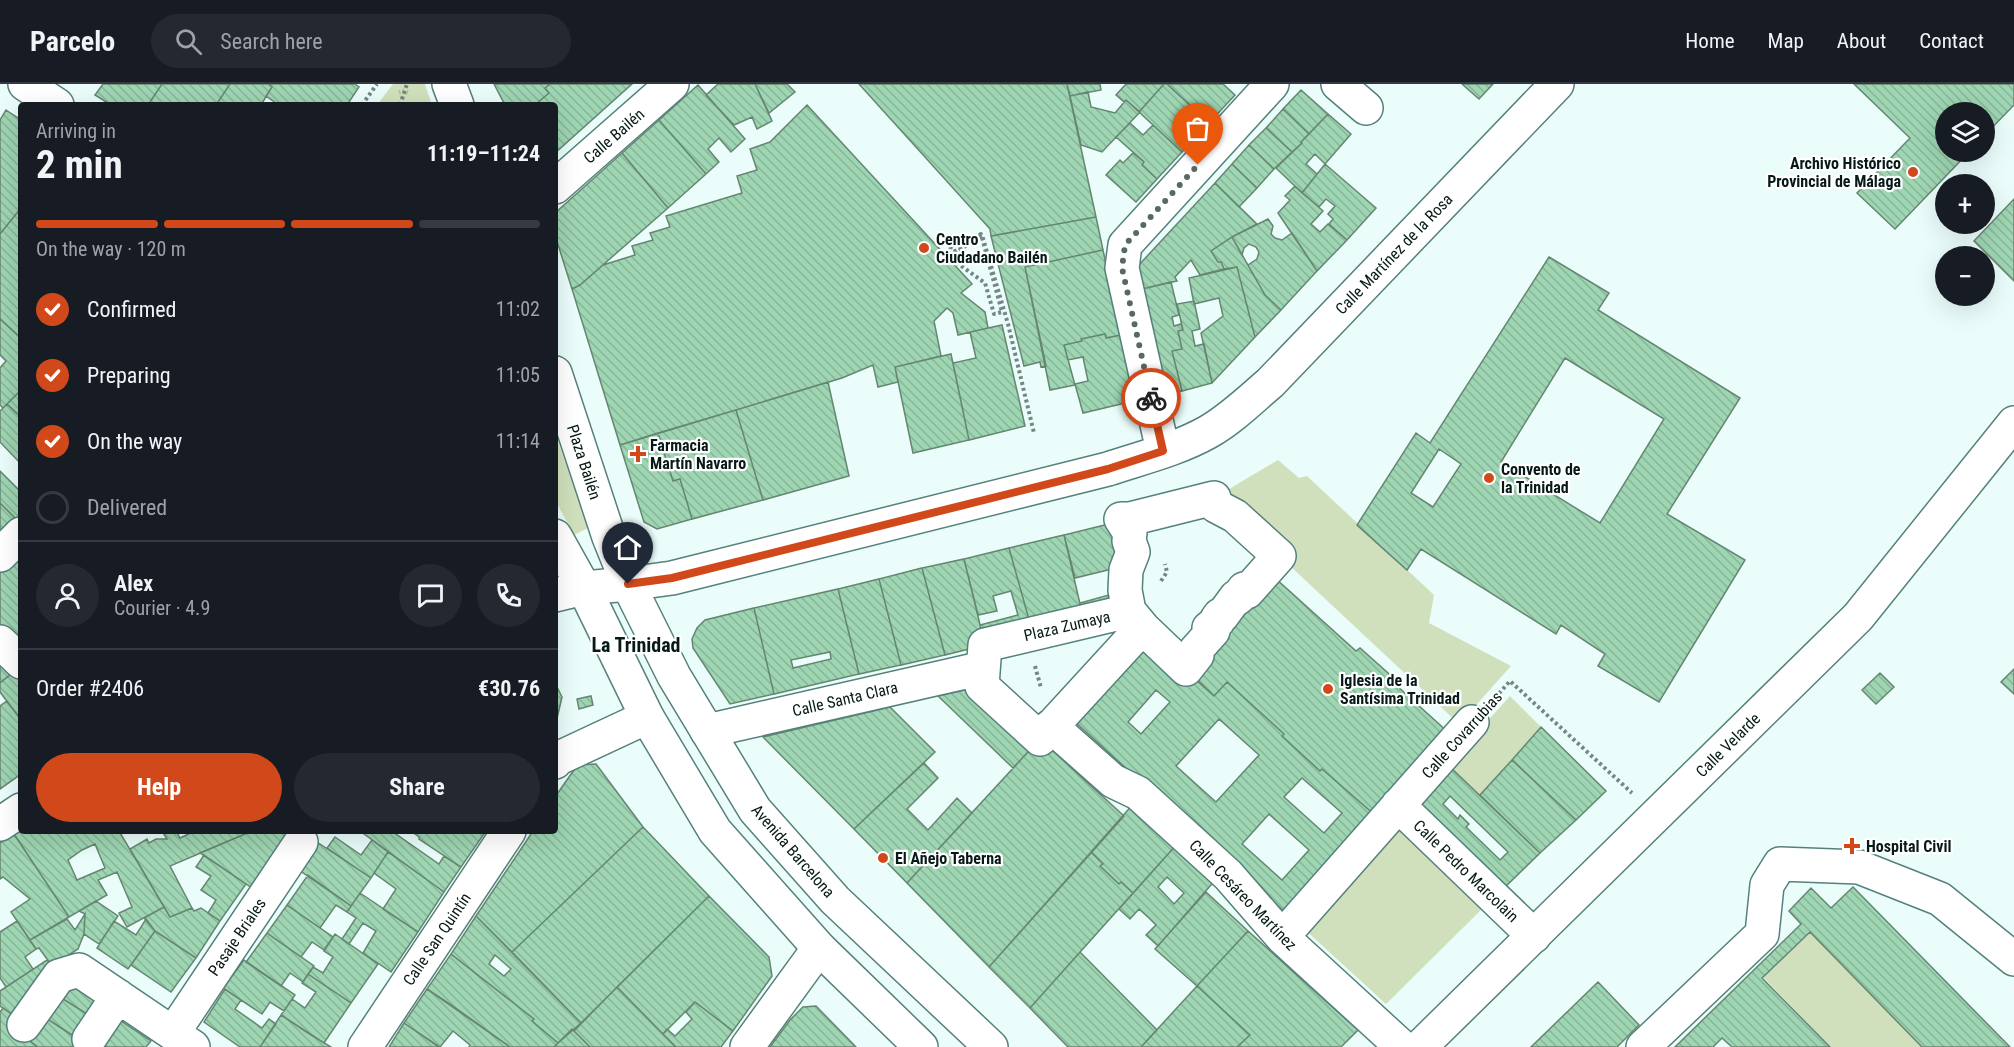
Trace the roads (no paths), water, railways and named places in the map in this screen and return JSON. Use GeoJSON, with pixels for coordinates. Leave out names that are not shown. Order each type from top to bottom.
{"type":"FeatureCollection","features":[{"type":"Feature","properties":{"kind":"main road"},"geometry":{"type":"LineString","coordinates":[[25,84],[52,102]]}},
{"type":"Feature","properties":{"kind":"main road"},"geometry":{"type":"LineString","coordinates":[[449,84],[456,102]]}},
{"type":"Feature","properties":{"kind":"main road","name":"Calle Bailén"},"geometry":{"type":"LineString","coordinates":[[558,184],[672,84]]}},
{"type":"Feature","properties":{"kind":"main road"},"geometry":{"type":"LineString","coordinates":[[1163,451],[1122,268],[1125,245],[1272,84]]}},
{"type":"Feature","properties":{"kind":"main road"},"geometry":{"type":"LineString","coordinates":[[1338,84],[1366,108]]}},
{"type":"Feature","properties":{"kind":"main road","name":"Calle Martínez de la Rosa"},"geometry":{"type":"LineString","coordinates":[[570,592],[672,578],[1108,469],[1163,451],[1207,433],[1228,419],[1279,375],[1557,84]]}},
{"type":"Feature","properties":{"kind":"main road","name":"Plaza Bailén"},"geometry":{"type":"LineString","coordinates":[[558,382],[609,537],[628,584]]}},
{"type":"Feature","properties":{"kind":"main road","name":"Calle Velarde"},"geometry":{"type":"LineString","coordinates":[[1420,1047],[1858,617],[2014,423]]}},
{"type":"Feature","properties":{"kind":"main road"},"geometry":{"type":"LineString","coordinates":[[1214,498],[1216,506],[1235,516],[1279,556],[1247,592],[1244,589],[1222,616],[1220,615],[1218,621],[1209,627],[1213,631],[1196,650],[1197,655],[1186,669],[1136,620],[1125,590],[1126,570],[1133,552],[1129,541],[1130,533],[1121,519],[1130,519],[1214,498]]}},
{"type":"Feature","properties":{"kind":"main road"},"geometry":{"type":"LineString","coordinates":[[0,555],[18,537]]}},
{"type":"Feature","properties":{"kind":"main road"},"geometry":{"type":"LineString","coordinates":[[558,547],[570,592],[715,831],[819,948],[921,1047]]}},
{"type":"Feature","properties":{"kind":"main road","name":"Avenida Barcelona"},"geometry":{"type":"LineString","coordinates":[[628,584],[674,676],[755,810],[835,900],[991,1047]]}},
{"type":"Feature","properties":{"kind":"main road","name":"Plaza Zumaya"},"geometry":{"type":"LineString","coordinates":[[983,668],[985,645],[1136,620],[1140,630],[1051,726]]}},
{"type":"Feature","properties":{"kind":"main road"},"geometry":{"type":"LineString","coordinates":[[0,642],[18,659]]}},
{"type":"Feature","properties":{"kind":"main road"},"geometry":{"type":"LineString","coordinates":[[983,668],[981,686],[1040,739],[1051,726]]}},
{"type":"Feature","properties":{"kind":"main road","name":"Calle Santa Clara"},"geometry":{"type":"LineString","coordinates":[[707,731],[983,668]]}},
{"type":"Feature","properties":{"kind":"main road"},"geometry":{"type":"LineString","coordinates":[[558,759],[647,717]]}},
{"type":"Feature","properties":{"kind":"main road","name":"Calle Covarrubias"},"geometry":{"type":"LineString","coordinates":[[1282,937],[1472,722]]}},
{"type":"Feature","properties":{"kind":"main road","name":"Calle Cesáreo Martínez"},"geometry":{"type":"LineString","coordinates":[[1051,726],[1113,781],[1138,793],[1227,875],[1282,937],[1402,1047]]}},
{"type":"Feature","properties":{"kind":"main road","name":"Calle Pedro Marcolain"},"geometry":{"type":"LineString","coordinates":[[1398,805],[1534,936]]}},
{"type":"Feature","properties":{"kind":"main road"},"geometry":{"type":"LineString","coordinates":[[0,824],[18,812]]}},
{"type":"Feature","properties":{"kind":"main road","name":"Calle San Quintín"},"geometry":{"type":"LineString","coordinates":[[365,1047],[507,834]]}},
{"type":"Feature","properties":{"kind":"main road","name":"Pasaje Briales"},"geometry":{"type":"LineString","coordinates":[[24,1025],[59,976],[79,970],[183,1040],[302,842]]}},
{"type":"Feature","properties":{"kind":"main road"},"geometry":{"type":"LineString","coordinates":[[1643,1047],[1762,934],[1767,885],[1780,864],[1859,867],[1940,899],[2014,959]]}},
{"type":"Feature","properties":{"kind":"main road"},"geometry":{"type":"LineString","coordinates":[[747,1047],[819,948]]}},
{"type":"Feature","properties":{"kind":"main road"},"geometry":{"type":"LineString","coordinates":[[89,1039],[118,996]]}},
{"type":"Feature","properties":{"kind":"place","name":"Archivo Histórico Provincial de Málaga"},"geometry":{"type":"Point","coordinates":[1913,172]}},
{"type":"Feature","properties":{"kind":"place","name":"Centro Ciudadano Bailén"},"geometry":{"type":"Point","coordinates":[924,248]}},
{"type":"Feature","properties":{"kind":"place","name":"Farmacia Martín Navarro"},"geometry":{"type":"Point","coordinates":[638,454]}},
{"type":"Feature","properties":{"kind":"place","name":"Convento de la Trinidad"},"geometry":{"type":"Point","coordinates":[1489,478]}},
{"type":"Feature","properties":{"kind":"place","name":"Iglesia de la Santísima Trinidad"},"geometry":{"type":"Point","coordinates":[1328,689]}},
{"type":"Feature","properties":{"kind":"place","name":"Hospital Civil"},"geometry":{"type":"Point","coordinates":[1852,846]}},
{"type":"Feature","properties":{"kind":"place","name":"El Añejo Taberna"},"geometry":{"type":"Point","coordinates":[883,858]}},
{"type":"Feature","properties":{"kind":"district","name":"La Trinidad"},"geometry":{"type":"Point","coordinates":[636,645]}}]}
